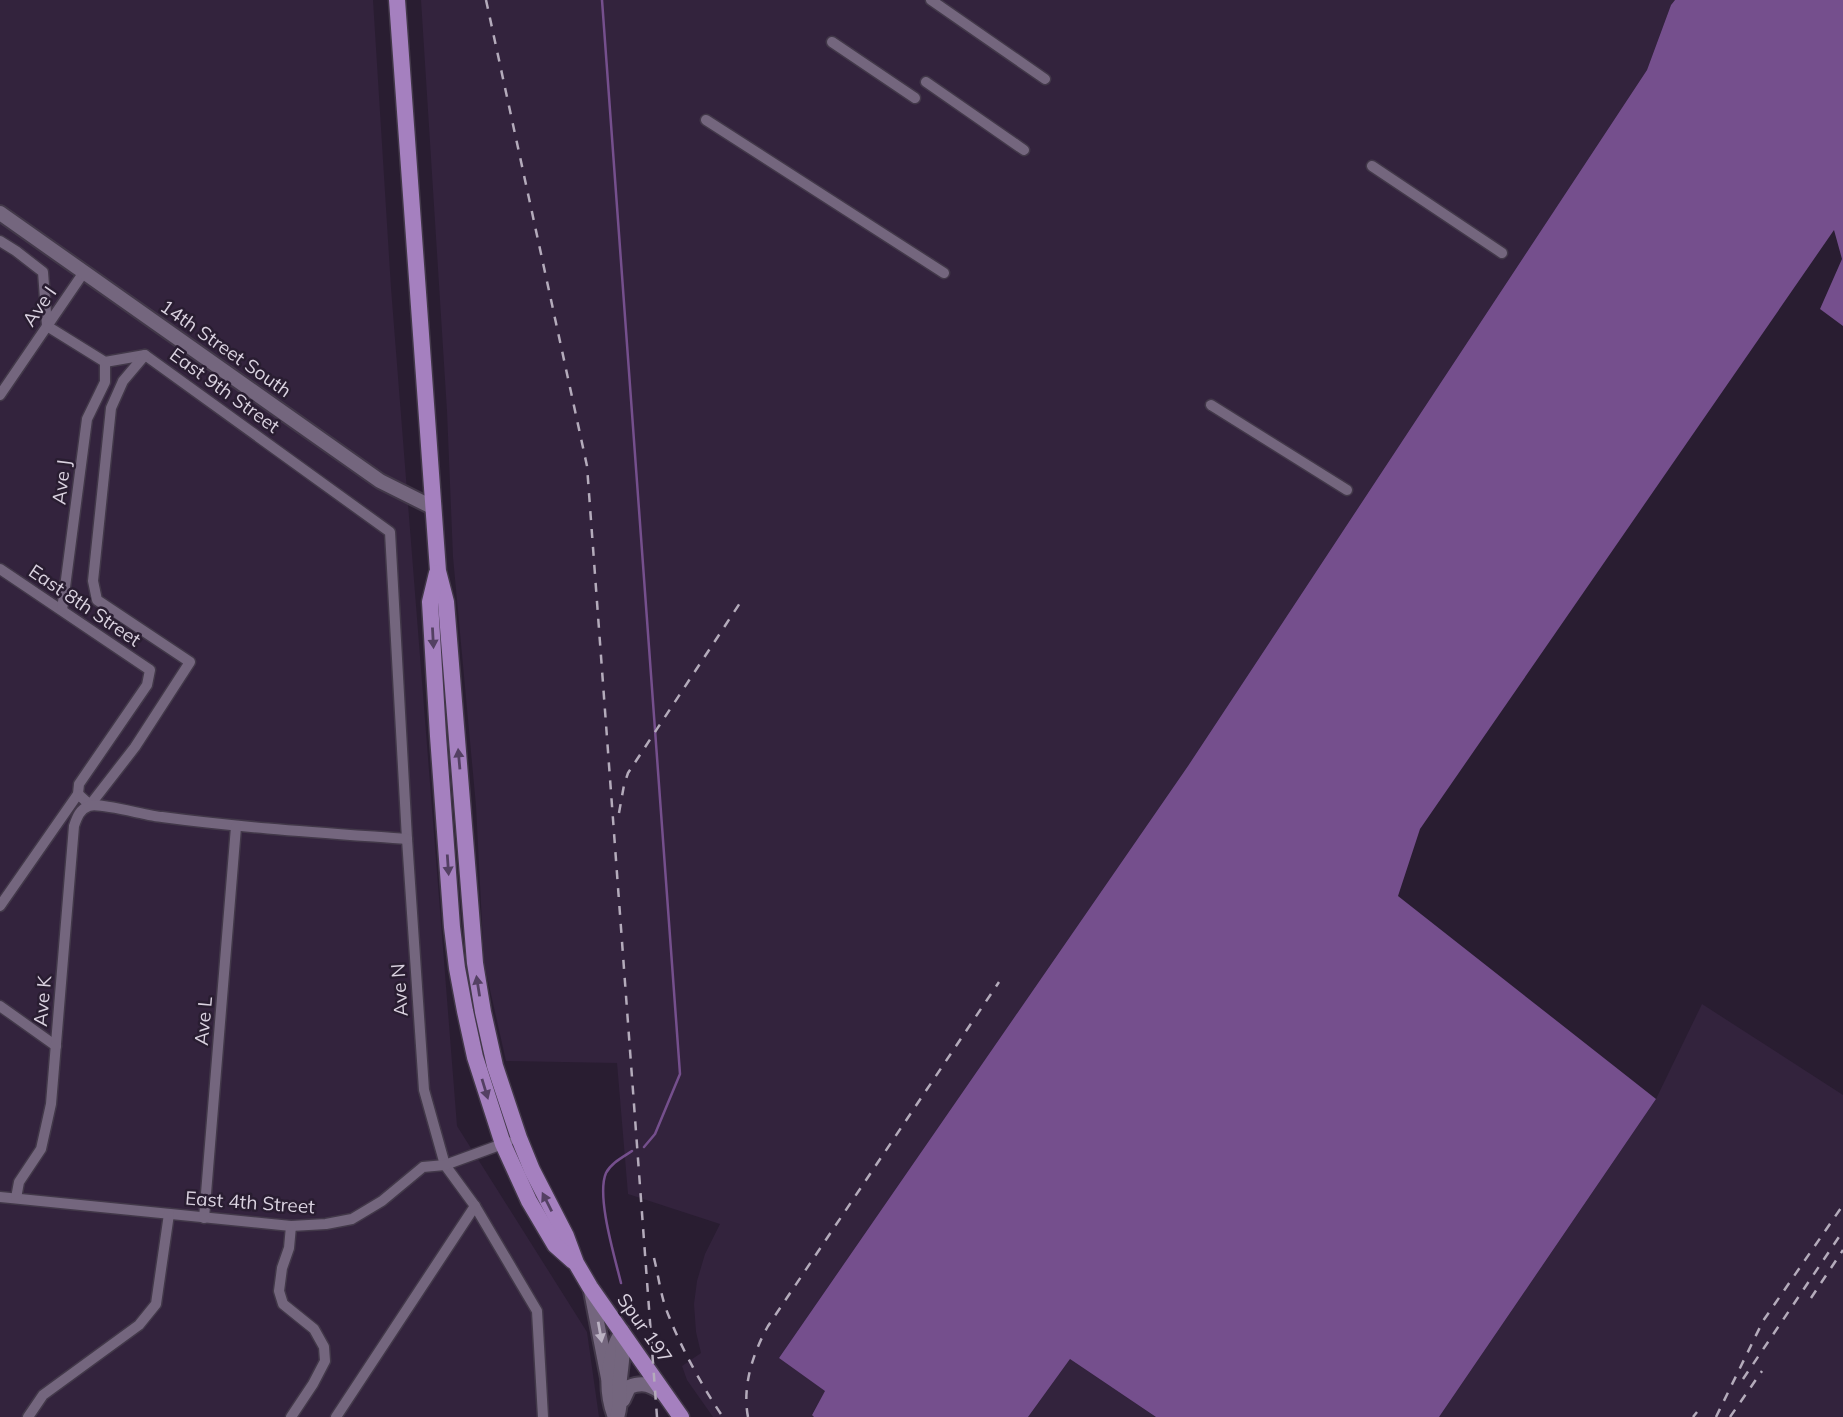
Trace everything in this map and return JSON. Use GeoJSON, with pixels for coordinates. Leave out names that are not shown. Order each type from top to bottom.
{"type":"FeatureCollection","features":[{"type":"Feature","properties":{"kind":"main road"},"geometry":{"type":"LineString","coordinates":[[397,0],[438,571],[446,602],[476,973],[495,1066],[519,1138],[540,1188],[566,1236],[576,1263]]}},
{"type":"Feature","properties":{"kind":"main road"},"geometry":{"type":"LineString","coordinates":[[438,571],[430,602],[457,968],[475,1057],[503,1144],[529,1201],[555,1245],[576,1263]]}},
{"type":"Feature","properties":{"kind":"main road","name":"Spur 197"},"geometry":{"type":"LineString","coordinates":[[576,1263],[681,1417]]}},
{"type":"Feature","properties":{"kind":"street"},"geometry":{"type":"LineString","coordinates":[[931,0],[1045,79]]}},
{"type":"Feature","properties":{"kind":"street"},"geometry":{"type":"LineString","coordinates":[[832,42],[915,98]]}},
{"type":"Feature","properties":{"kind":"street"},"geometry":{"type":"LineString","coordinates":[[926,82],[1024,150]]}},
{"type":"Feature","properties":{"kind":"street"},"geometry":{"type":"LineString","coordinates":[[706,120],[944,273]]}},
{"type":"Feature","properties":{"kind":"street"},"geometry":{"type":"LineString","coordinates":[[1372,166],[1502,253]]}},
{"type":"Feature","properties":{"kind":"street","name":"14th Street South"},"geometry":{"type":"LineString","coordinates":[[0,213],[380,481],[434,508]]}},
{"type":"Feature","properties":{"kind":"street"},"geometry":{"type":"LineString","coordinates":[[0,241],[43,272],[47,326],[105,362]]}},
{"type":"Feature","properties":{"kind":"street","name":"Ave I"},"geometry":{"type":"LineString","coordinates":[[0,396],[84,272]]}},
{"type":"Feature","properties":{"kind":"street","name":"East 9th Street"},"geometry":{"type":"LineString","coordinates":[[105,362],[145,355],[390,532]]}},
{"type":"Feature","properties":{"kind":"street","name":"Ave K"},"geometry":{"type":"LineString","coordinates":[[16,1198],[19,1182],[41,1149],[51,1104],[74,826],[79,813],[90,805],[135,747],[190,662],[97,600],[93,581],[111,408],[123,380],[145,355]]}},
{"type":"Feature","properties":{"kind":"street","name":"Ave J"},"geometry":{"type":"LineString","coordinates":[[62,610],[87,419],[104,382],[105,362]]}},
{"type":"Feature","properties":{"kind":"street"},"geometry":{"type":"LineString","coordinates":[[1211,405],[1347,490]]}},
{"type":"Feature","properties":{"kind":"street","name":"Ave N"},"geometry":{"type":"LineString","coordinates":[[390,532],[424,1090],[445,1165],[475,1206],[537,1311],[543,1417]]}},
{"type":"Feature","properties":{"kind":"street","name":"East 8th Street"},"geometry":{"type":"LineString","coordinates":[[0,569],[150,670],[147,685],[79,784],[78,793]]}},
{"type":"Feature","properties":{"kind":"street"},"geometry":{"type":"LineString","coordinates":[[0,906],[78,793],[90,805],[101,804],[146,815],[236,827],[407,839]]}},
{"type":"Feature","properties":{"kind":"street","name":"Ave L"},"geometry":{"type":"LineString","coordinates":[[204,1218],[236,827]]}},
{"type":"Feature","properties":{"kind":"street"},"geometry":{"type":"LineString","coordinates":[[0,1006],[56,1046]]}},
{"type":"Feature","properties":{"kind":"street","name":"East 4th Street"},"geometry":{"type":"LineString","coordinates":[[0,1197],[291,1226],[326,1224],[352,1219],[382,1201],[423,1167],[445,1165],[519,1138]]}},
{"type":"Feature","properties":{"kind":"street"},"geometry":{"type":"LineString","coordinates":[[336,1417],[475,1206]]}},
{"type":"Feature","properties":{"kind":"street"},"geometry":{"type":"LineString","coordinates":[[28,1417],[43,1395],[139,1325],[156,1304],[169,1214]]}},
{"type":"Feature","properties":{"kind":"street"},"geometry":{"type":"LineString","coordinates":[[291,1226],[279,1291],[283,1304],[314,1329],[324,1346],[325,1362],[291,1417]]}},
{"type":"Feature","properties":{"kind":"street"},"geometry":{"type":"LineString","coordinates":[[590,1287],[611,1405],[618,1413]]}},
{"type":"Feature","properties":{"kind":"street"},"geometry":{"type":"LineString","coordinates":[[608,1378],[612,1353],[622,1331]]}},
{"type":"Feature","properties":{"kind":"street"},"geometry":{"type":"LineString","coordinates":[[618,1413],[624,1347],[622,1331]]}},
{"type":"Feature","properties":{"kind":"street"},"geometry":{"type":"LineString","coordinates":[[618,1413],[625,1392],[637,1384],[651,1385],[668,1397]]}},
{"type":"Feature","properties":{"kind":"shaded area"},"geometry":{"type":"Polygon","coordinates":[[[0,0],[373,0],[391,288],[457,1126],[587,1332],[599,1417],[0,1417],[0,0]]]}},
{"type":"Feature","properties":{"kind":"shaded area"},"geometry":{"type":"Polygon","coordinates":[[[421,0],[1675,0],[1647,70],[1188,766],[779,1358],[826,1391],[812,1414],[814,1417],[713,1417],[687,1380],[682,1366],[701,1353],[694,1304],[697,1281],[705,1254],[720,1224],[628,1194],[617,1063],[506,1061],[484,963],[476,806],[453,557],[447,411],[421,0]]]}},
{"type":"Feature","properties":{"kind":"shaded area"},"geometry":{"type":"Polygon","coordinates":[[[1675,0],[1843,0],[1843,326],[1820,309],[1842,259],[1834,230],[1420,829],[1398,896],[1656,1099],[1439,1417],[1156,1417],[1070,1359],[1028,1417],[814,1417],[812,1415],[825,1391],[779,1358],[1188,766],[1647,70],[1675,0]]]}},
{"type":"Feature","properties":{"kind":"shaded area"},"geometry":{"type":"Polygon","coordinates":[[[1702,1004],[1843,1095],[1843,1417],[1439,1417],[1656,1099],[1702,1004]]]}},
{"type":"Feature","properties":{"kind":"shaded area"},"geometry":{"type":"Polygon","coordinates":[[[1070,1359],[1156,1417],[1028,1417],[1070,1359]]]}},
{"type":"Feature","properties":{"kind":"waterway"},"geometry":{"type":"LineString","coordinates":[[602,0],[680,1074],[655,1134],[644,1147]]}},
{"type":"Feature","properties":{"kind":"waterway"},"geometry":{"type":"LineString","coordinates":[[621,1283],[605,1211],[604,1183],[611,1166],[632,1151]]}},
{"type":"Feature","properties":{"kind":"railway"},"geometry":{"type":"LineString","coordinates":[[486,0],[587,466],[657,1417]]}},
{"type":"Feature","properties":{"kind":"railway"},"geometry":{"type":"LineString","coordinates":[[619,813],[628,773],[740,603]]}},
{"type":"Feature","properties":{"kind":"railway"},"geometry":{"type":"LineString","coordinates":[[748,1417],[746,1393],[750,1370],[768,1326],[999,982]]}},
{"type":"Feature","properties":{"kind":"railway"},"geometry":{"type":"LineString","coordinates":[[1716,1417],[1763,1321],[1843,1205]]}},
{"type":"Feature","properties":{"kind":"railway"},"geometry":{"type":"LineString","coordinates":[[1743,1379],[1843,1231]]}},
{"type":"Feature","properties":{"kind":"railway"},"geometry":{"type":"LineString","coordinates":[[1811,1298],[1843,1250]]}},
{"type":"Feature","properties":{"kind":"railway"},"geometry":{"type":"LineString","coordinates":[[654,1258],[665,1306],[676,1333],[723,1417]]}},
{"type":"Feature","properties":{"kind":"railway"},"geometry":{"type":"LineString","coordinates":[[1730,1417],[1762,1371]]}},
{"type":"Feature","properties":{"kind":"railway"},"geometry":{"type":"LineString","coordinates":[[1693,1417],[1697,1412]]}}]}
